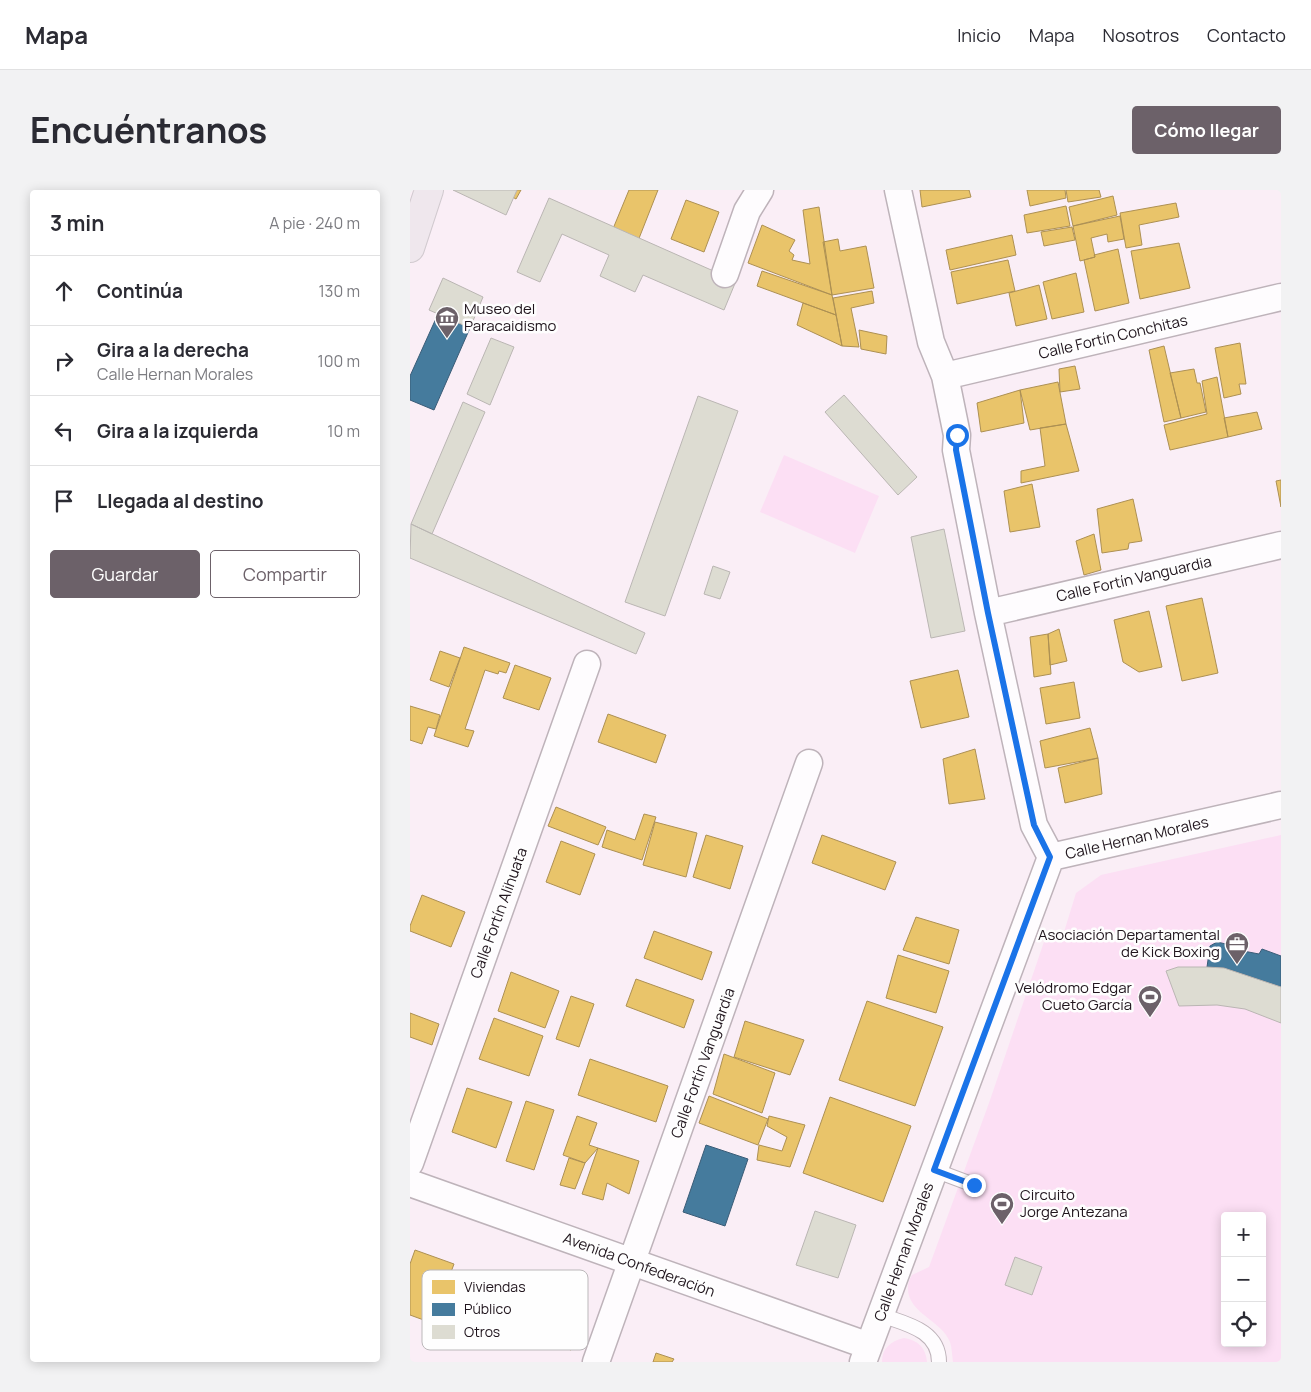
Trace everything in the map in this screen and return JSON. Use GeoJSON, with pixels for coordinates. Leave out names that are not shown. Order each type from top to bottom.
{"type":"FeatureCollection","features":[{"type":"Feature","properties":{"kind":"main road"},"geometry":{"type":"LineString","coordinates":[[410,248],[429,190]]}},
{"type":"Feature","properties":{"kind":"street"},"geometry":{"type":"LineString","coordinates":[[725,274],[748,212],[760,190]]}},
{"type":"Feature","properties":{"kind":"street"},"geometry":{"type":"LineString","coordinates":[[898,190],[931,342],[945,376],[957,435],[956,450],[988,613],[1034,825],[1050,857]]}},
{"type":"Feature","properties":{"kind":"street","name":"Calle Fortín Conchitas"},"geometry":{"type":"LineString","coordinates":[[945,376],[1281,297]]}},
{"type":"Feature","properties":{"kind":"street","name":"Calle Fortín Vanguardia"},"geometry":{"type":"LineString","coordinates":[[988,613],[1281,546]]}},
{"type":"Feature","properties":{"kind":"street","name":"Calle Fortín Alihuata"},"geometry":{"type":"LineString","coordinates":[[410,1163],[588,664]]}},
{"type":"Feature","properties":{"kind":"street","name":"Calle Fortín Vanguardia"},"geometry":{"type":"LineString","coordinates":[[596,1362],[809,763]]}},
{"type":"Feature","properties":{"kind":"street","name":"Calle Hernan Morales"},"geometry":{"type":"LineString","coordinates":[[866,1354],[1050,857],[1281,806]]}},
{"type":"Feature","properties":{"kind":"street","name":"Avenida Confederación"},"geometry":{"type":"LineString","coordinates":[[410,1183],[632,1262],[866,1354]]}},
{"type":"Feature","properties":{"kind":"lane"},"geometry":{"type":"LineString","coordinates":[[934,1170],[974,1185]]}},
{"type":"Feature","properties":{"kind":"lane"},"geometry":{"type":"LineString","coordinates":[[881,1315],[917,1327],[927,1334],[935,1343],[939,1362]]}},
{"type":"Feature","properties":{"kind":"shaded area"},"geometry":{"type":"Polygon","coordinates":[[[784,455],[879,496],[855,553],[760,512],[784,455]]]}},
{"type":"Feature","properties":{"kind":"shaded area","name":"Velódromo Edgar Cueto García"},"geometry":{"type":"Polygon","coordinates":[[[1281,835],[1281,1362],[953,1362],[951,1344],[946,1334],[918,1310],[909,1295],[908,1285],[912,1275],[929,1267],[989,1103],[1047,933],[1064,932],[1076,893],[1101,875],[1281,835]]]}},
{"type":"Feature","properties":{"kind":"shaded area"},"geometry":{"type":"Polygon","coordinates":[[[904,1338],[917,1343],[923,1349],[927,1362],[882,1362],[882,1357],[888,1346],[904,1338]]]}},
{"type":"Feature","properties":{"kind":"building: Viviendas"},"geometry":{"type":"Polygon","coordinates":[[[500,190],[521,190],[516,199],[500,190]]]}},
{"type":"Feature","properties":{"kind":"building: Viviendas"},"geometry":{"type":"Polygon","coordinates":[[[629,190],[658,190],[636,246],[610,236],[629,190]]]}},
{"type":"Feature","properties":{"kind":"building: Viviendas"},"geometry":{"type":"Polygon","coordinates":[[[920,190],[969,190],[971,197],[922,207],[920,190]]]}},
{"type":"Feature","properties":{"kind":"building: Viviendas"},"geometry":{"type":"Polygon","coordinates":[[[1027,190],[1065,190],[1066,198],[1030,206],[1027,190]]]}},
{"type":"Feature","properties":{"kind":"building: Viviendas"},"geometry":{"type":"Polygon","coordinates":[[[1066,190],[1099,190],[1101,197],[1068,202],[1066,190]]]}},
{"type":"Feature","properties":{"kind":"building: Viviendas"},"geometry":{"type":"Polygon","coordinates":[[[1113,196],[1117,215],[1073,226],[1069,207],[1113,196]]]}},
{"type":"Feature","properties":{"kind":"building: Viviendas"},"geometry":{"type":"Polygon","coordinates":[[[686,200],[719,212],[704,252],[671,239],[686,200]]]}},
{"type":"Feature","properties":{"kind":"building: Viviendas"},"geometry":{"type":"Polygon","coordinates":[[[1176,203],[1179,217],[1139,225],[1142,245],[1126,248],[1120,213],[1176,203]]]}},
{"type":"Feature","properties":{"kind":"building: Viviendas"},"geometry":{"type":"Polygon","coordinates":[[[1066,206],[1070,226],[1027,233],[1024,215],[1066,206]]]}},
{"type":"Feature","properties":{"kind":"building: Viviendas"},"geometry":{"type":"Polygon","coordinates":[[[819,207],[832,295],[748,263],[762,225],[795,240],[789,251],[794,255],[792,260],[810,264],[803,210],[819,207]]]}},
{"type":"Feature","properties":{"kind":"building: Viviendas"},"geometry":{"type":"Polygon","coordinates":[[[1120,216],[1124,239],[1108,242],[1107,234],[1091,238],[1095,257],[1080,261],[1073,226],[1120,216]]]}},
{"type":"Feature","properties":{"kind":"building: Viviendas"},"geometry":{"type":"Polygon","coordinates":[[[1072,227],[1075,240],[1044,246],[1041,232],[1072,227]]]}},
{"type":"Feature","properties":{"kind":"building: Viviendas"},"geometry":{"type":"Polygon","coordinates":[[[1012,235],[1016,255],[950,270],[946,250],[1012,235]]]}},
{"type":"Feature","properties":{"kind":"building: Viviendas"},"geometry":{"type":"Polygon","coordinates":[[[838,239],[840,251],[866,246],[874,288],[832,295],[823,242],[838,239]]]}},
{"type":"Feature","properties":{"kind":"building: Viviendas"},"geometry":{"type":"Polygon","coordinates":[[[1179,243],[1190,288],[1140,299],[1131,251],[1179,243]]]}},
{"type":"Feature","properties":{"kind":"building: Viviendas"},"geometry":{"type":"Polygon","coordinates":[[[1118,249],[1129,303],[1095,311],[1084,260],[1095,257],[1094,255],[1118,249]]]}},
{"type":"Feature","properties":{"kind":"building: Viviendas"},"geometry":{"type":"Polygon","coordinates":[[[1008,260],[1015,291],[957,304],[951,272],[1008,260]]]}},
{"type":"Feature","properties":{"kind":"building: Viviendas"},"geometry":{"type":"Polygon","coordinates":[[[762,271],[832,295],[836,315],[757,286],[762,271]]]}},
{"type":"Feature","properties":{"kind":"building: Viviendas"},"geometry":{"type":"Polygon","coordinates":[[[1076,273],[1084,312],[1052,319],[1043,282],[1076,273]]]}},
{"type":"Feature","properties":{"kind":"building: Viviendas"},"geometry":{"type":"Polygon","coordinates":[[[1039,285],[1047,319],[1016,326],[1009,293],[1039,285]]]}},
{"type":"Feature","properties":{"kind":"building: Viviendas"},"geometry":{"type":"Polygon","coordinates":[[[872,291],[874,303],[851,308],[859,347],[842,346],[833,298],[872,291]]]}},
{"type":"Feature","properties":{"kind":"building: Viviendas"},"geometry":{"type":"Polygon","coordinates":[[[803,303],[836,315],[842,346],[797,325],[803,303]]]}},
{"type":"Feature","properties":{"kind":"building: Viviendas"},"geometry":{"type":"Polygon","coordinates":[[[859,330],[887,336],[886,354],[861,349],[859,330]]]}},
{"type":"Feature","properties":{"kind":"building: Viviendas"},"geometry":{"type":"Polygon","coordinates":[[[1240,343],[1246,384],[1239,384],[1241,394],[1224,398],[1215,348],[1240,343]]]}},
{"type":"Feature","properties":{"kind":"building: Viviendas"},"geometry":{"type":"Polygon","coordinates":[[[1164,346],[1181,418],[1164,422],[1149,350],[1164,346]]]}},
{"type":"Feature","properties":{"kind":"building: Viviendas"},"geometry":{"type":"Polygon","coordinates":[[[1075,366],[1080,389],[1060,392],[1059,369],[1075,366]]]}},
{"type":"Feature","properties":{"kind":"building: Viviendas"},"geometry":{"type":"Polygon","coordinates":[[[1194,369],[1197,383],[1200,383],[1206,412],[1181,418],[1170,373],[1194,369]]]}},
{"type":"Feature","properties":{"kind":"building: Viviendas"},"geometry":{"type":"Polygon","coordinates":[[[1217,377],[1228,437],[1170,450],[1164,425],[1207,414],[1202,381],[1217,377]]]}},
{"type":"Feature","properties":{"kind":"building: Viviendas"},"geometry":{"type":"Polygon","coordinates":[[[1058,382],[1066,424],[1030,430],[1020,390],[1058,382]]]}},
{"type":"Feature","properties":{"kind":"building: Viviendas"},"geometry":{"type":"Polygon","coordinates":[[[1020,390],[1024,423],[981,432],[977,403],[1020,390]]]}},
{"type":"Feature","properties":{"kind":"building: Viviendas"},"geometry":{"type":"Polygon","coordinates":[[[1257,412],[1262,429],[1228,437],[1224,418],[1257,412]]]}},
{"type":"Feature","properties":{"kind":"building: Viviendas"},"geometry":{"type":"Polygon","coordinates":[[[1066,424],[1079,471],[1021,483],[1021,471],[1045,466],[1040,428],[1066,424]]]}},
{"type":"Feature","properties":{"kind":"building: Viviendas"},"geometry":{"type":"Polygon","coordinates":[[[1281,480],[1281,507],[1276,481],[1281,480]]]}},
{"type":"Feature","properties":{"kind":"building: Viviendas"},"geometry":{"type":"Polygon","coordinates":[[[1032,484],[1040,527],[1010,532],[1004,491],[1032,484]]]}},
{"type":"Feature","properties":{"kind":"building: Viviendas"},"geometry":{"type":"Polygon","coordinates":[[[1133,499],[1142,541],[1129,543],[1128,549],[1102,553],[1097,509],[1133,499]]]}},
{"type":"Feature","properties":{"kind":"building: Viviendas"},"geometry":{"type":"Polygon","coordinates":[[[1094,534],[1101,570],[1084,575],[1076,541],[1094,534]]]}},
{"type":"Feature","properties":{"kind":"building: Viviendas"},"geometry":{"type":"Polygon","coordinates":[[[1202,598],[1218,673],[1182,681],[1166,606],[1202,598]]]}},
{"type":"Feature","properties":{"kind":"building: Viviendas"},"geometry":{"type":"Polygon","coordinates":[[[1149,611],[1162,667],[1139,672],[1123,662],[1114,620],[1149,611]]]}},
{"type":"Feature","properties":{"kind":"building: Viviendas"},"geometry":{"type":"Polygon","coordinates":[[[1059,629],[1067,661],[1050,665],[1048,634],[1059,629]]]}},
{"type":"Feature","properties":{"kind":"building: Viviendas"},"geometry":{"type":"Polygon","coordinates":[[[1048,634],[1051,674],[1034,677],[1030,637],[1048,634]]]}},
{"type":"Feature","properties":{"kind":"building: Viviendas"},"geometry":{"type":"Polygon","coordinates":[[[464,647],[510,663],[506,673],[499,671],[498,674],[485,670],[465,729],[474,731],[468,747],[434,736],[464,647]]]}},
{"type":"Feature","properties":{"kind":"building: Viviendas"},"geometry":{"type":"Polygon","coordinates":[[[440,651],[460,658],[449,687],[430,680],[440,651]]]}},
{"type":"Feature","properties":{"kind":"building: Viviendas"},"geometry":{"type":"Polygon","coordinates":[[[515,665],[551,678],[539,710],[503,698],[515,665]]]}},
{"type":"Feature","properties":{"kind":"building: Viviendas"},"geometry":{"type":"Polygon","coordinates":[[[958,670],[969,717],[921,728],[910,681],[958,670]]]}},
{"type":"Feature","properties":{"kind":"building: Viviendas"},"geometry":{"type":"Polygon","coordinates":[[[1074,682],[1080,718],[1046,724],[1040,688],[1074,682]]]}},
{"type":"Feature","properties":{"kind":"building: Viviendas"},"geometry":{"type":"Polygon","coordinates":[[[410,706],[440,715],[436,729],[428,727],[422,744],[410,740],[410,706]]]}},
{"type":"Feature","properties":{"kind":"building: Viviendas"},"geometry":{"type":"Polygon","coordinates":[[[608,714],[666,735],[656,763],[598,742],[608,714]]]}},
{"type":"Feature","properties":{"kind":"building: Viviendas"},"geometry":{"type":"Polygon","coordinates":[[[1090,728],[1098,758],[1045,768],[1040,741],[1090,728]]]}},
{"type":"Feature","properties":{"kind":"building: Viviendas"},"geometry":{"type":"Polygon","coordinates":[[[975,749],[985,799],[949,804],[943,759],[975,749]]]}},
{"type":"Feature","properties":{"kind":"building: Viviendas"},"geometry":{"type":"Polygon","coordinates":[[[1098,758],[1102,794],[1065,803],[1058,768],[1098,758]]]}},
{"type":"Feature","properties":{"kind":"building: Viviendas"},"geometry":{"type":"Polygon","coordinates":[[[556,807],[606,827],[598,845],[548,826],[556,807]]]}},
{"type":"Feature","properties":{"kind":"building: Viviendas"},"geometry":{"type":"Polygon","coordinates":[[[644,814],[656,817],[642,860],[602,847],[607,830],[635,840],[644,814]]]}},
{"type":"Feature","properties":{"kind":"building: Viviendas"},"geometry":{"type":"Polygon","coordinates":[[[655,822],[697,833],[686,877],[643,865],[655,822]]]}},
{"type":"Feature","properties":{"kind":"building: Viviendas"},"geometry":{"type":"Polygon","coordinates":[[[706,835],[743,846],[730,889],[693,877],[706,835]]]}},
{"type":"Feature","properties":{"kind":"building: Viviendas"},"geometry":{"type":"Polygon","coordinates":[[[822,835],[896,862],[885,890],[812,863],[822,835]]]}},
{"type":"Feature","properties":{"kind":"building: Viviendas"},"geometry":{"type":"Polygon","coordinates":[[[561,841],[595,854],[580,895],[546,882],[561,841]]]}},
{"type":"Feature","properties":{"kind":"building: Viviendas"},"geometry":{"type":"Polygon","coordinates":[[[422,895],[465,912],[451,947],[410,931],[410,926],[422,895]]]}},
{"type":"Feature","properties":{"kind":"building: Viviendas"},"geometry":{"type":"Polygon","coordinates":[[[916,917],[959,930],[949,964],[903,950],[916,917]]]}},
{"type":"Feature","properties":{"kind":"building: Viviendas"},"geometry":{"type":"Polygon","coordinates":[[[654,931],[712,952],[702,980],[644,958],[654,931]]]}},
{"type":"Feature","properties":{"kind":"building: Viviendas"},"geometry":{"type":"Polygon","coordinates":[[[898,955],[949,971],[936,1013],[886,998],[898,955]]]}},
{"type":"Feature","properties":{"kind":"building: Viviendas"},"geometry":{"type":"Polygon","coordinates":[[[511,972],[559,991],[545,1028],[498,1011],[511,972]]]}},
{"type":"Feature","properties":{"kind":"building: Viviendas"},"geometry":{"type":"Polygon","coordinates":[[[636,979],[694,1000],[684,1028],[626,1006],[636,979]]]}},
{"type":"Feature","properties":{"kind":"building: Viviendas"},"geometry":{"type":"Polygon","coordinates":[[[571,996],[594,1004],[579,1047],[556,1039],[571,996]]]}},
{"type":"Feature","properties":{"kind":"building: Viviendas"},"geometry":{"type":"Polygon","coordinates":[[[867,1001],[943,1027],[915,1106],[839,1080],[867,1001]]]}},
{"type":"Feature","properties":{"kind":"building: Viviendas"},"geometry":{"type":"Polygon","coordinates":[[[410,1013],[439,1024],[432,1045],[410,1037],[410,1013]]]}},
{"type":"Feature","properties":{"kind":"building: Viviendas"},"geometry":{"type":"Polygon","coordinates":[[[494,1018],[543,1036],[529,1076],[479,1059],[494,1018]]]}},
{"type":"Feature","properties":{"kind":"building: Viviendas"},"geometry":{"type":"Polygon","coordinates":[[[745,1021],[804,1040],[790,1075],[734,1057],[745,1021]]]}},
{"type":"Feature","properties":{"kind":"building: Viviendas"},"geometry":{"type":"Polygon","coordinates":[[[724,1054],[775,1073],[762,1113],[713,1094],[724,1054]]]}},
{"type":"Feature","properties":{"kind":"building: Viviendas"},"geometry":{"type":"Polygon","coordinates":[[[590,1059],[668,1086],[656,1122],[578,1095],[590,1059]]]}},
{"type":"Feature","properties":{"kind":"building: Viviendas"},"geometry":{"type":"Polygon","coordinates":[[[467,1088],[512,1102],[496,1148],[452,1132],[467,1088]]]}},
{"type":"Feature","properties":{"kind":"building: Viviendas"},"geometry":{"type":"Polygon","coordinates":[[[709,1096],[768,1119],[758,1145],[699,1123],[709,1096]]]}},
{"type":"Feature","properties":{"kind":"building: Viviendas"},"geometry":{"type":"Polygon","coordinates":[[[830,1097],[911,1126],[883,1202],[803,1173],[830,1097]]]}},
{"type":"Feature","properties":{"kind":"building: Viviendas"},"geometry":{"type":"Polygon","coordinates":[[[526,1101],[554,1110],[534,1170],[506,1161],[526,1101]]]}},
{"type":"Feature","properties":{"kind":"building: Viviendas"},"geometry":{"type":"Polygon","coordinates":[[[577,1116],[597,1123],[589,1145],[598,1148],[585,1163],[563,1155],[577,1116]]]}},
{"type":"Feature","properties":{"kind":"building: Viviendas"},"geometry":{"type":"Polygon","coordinates":[[[769,1116],[805,1125],[790,1167],[757,1160],[759,1145],[782,1151],[787,1137],[767,1126],[769,1116]]]}},
{"type":"Feature","properties":{"kind":"building: Viviendas"},"geometry":{"type":"Polygon","coordinates":[[[598,1148],[639,1161],[629,1194],[607,1183],[603,1200],[582,1194],[598,1148]]]}},
{"type":"Feature","properties":{"kind":"building: Viviendas"},"geometry":{"type":"Polygon","coordinates":[[[569,1158],[585,1163],[575,1189],[560,1185],[569,1158]]]}},
{"type":"Feature","properties":{"kind":"building: Viviendas"},"geometry":{"type":"Polygon","coordinates":[[[415,1250],[454,1264],[452,1270],[422,1270],[422,1319],[410,1315],[410,1264],[415,1250]]]}},
{"type":"Feature","properties":{"kind":"building: Viviendas"},"geometry":{"type":"Polygon","coordinates":[[[656,1353],[674,1359],[672,1362],[653,1362],[656,1353]]]}},
{"type":"Feature","properties":{"kind":"building: Público"},"geometry":{"type":"Polygon","coordinates":[[[438,314],[470,328],[434,410],[410,400],[410,376],[438,314]]]}},
{"type":"Feature","properties":{"kind":"building: Público"},"geometry":{"type":"Polygon","coordinates":[[[1217,942],[1226,944],[1233,949],[1259,954],[1262,949],[1281,956],[1281,987],[1224,968],[1207,967],[1210,946],[1217,942]]]}},
{"type":"Feature","properties":{"kind":"building: Público"},"geometry":{"type":"Polygon","coordinates":[[[706,1145],[748,1159],[725,1226],[683,1212],[706,1145]]]}},
{"type":"Feature","properties":{"kind":"building: Otros"},"geometry":{"type":"Polygon","coordinates":[[[453,190],[517,190],[506,215],[453,190]]]}},
{"type":"Feature","properties":{"kind":"building: Otros"},"geometry":{"type":"Polygon","coordinates":[[[549,198],[736,281],[724,310],[643,275],[635,292],[600,276],[609,255],[562,234],[540,282],[517,272],[549,198]]]}},
{"type":"Feature","properties":{"kind":"building: Otros"},"geometry":{"type":"Polygon","coordinates":[[[443,278],[483,297],[470,328],[429,310],[443,278]]]}},
{"type":"Feature","properties":{"kind":"building: Otros"},"geometry":{"type":"Polygon","coordinates":[[[491,338],[514,347],[490,405],[467,394],[491,338]]]}},
{"type":"Feature","properties":{"kind":"building: Otros"},"geometry":{"type":"Polygon","coordinates":[[[844,395],[917,477],[898,495],[825,412],[844,395]]]}},
{"type":"Feature","properties":{"kind":"building: Otros"},"geometry":{"type":"Polygon","coordinates":[[[698,396],[738,411],[665,616],[625,602],[698,396]]]}},
{"type":"Feature","properties":{"kind":"building: Otros"},"geometry":{"type":"Polygon","coordinates":[[[463,402],[485,412],[432,534],[411,524],[463,402]]]}},
{"type":"Feature","properties":{"kind":"building: Otros"},"geometry":{"type":"Polygon","coordinates":[[[411,524],[645,633],[636,654],[410,558],[411,524]]]}},
{"type":"Feature","properties":{"kind":"building: Otros"},"geometry":{"type":"Polygon","coordinates":[[[944,529],[965,631],[931,638],[911,537],[944,529]]]}},
{"type":"Feature","properties":{"kind":"building: Otros"},"geometry":{"type":"Polygon","coordinates":[[[713,566],[730,572],[720,599],[704,594],[713,566]]]}},
{"type":"Feature","properties":{"kind":"building: Otros"},"geometry":{"type":"Polygon","coordinates":[[[1178,967],[1224,968],[1281,987],[1281,1023],[1245,1009],[1217,1005],[1179,1006],[1166,971],[1178,967]]]}},
{"type":"Feature","properties":{"kind":"building: Otros"},"geometry":{"type":"Polygon","coordinates":[[[815,1211],[856,1225],[838,1278],[796,1265],[815,1211]]]}},
{"type":"Feature","properties":{"kind":"building: Otros"},"geometry":{"type":"Polygon","coordinates":[[[1015,1257],[1042,1267],[1032,1295],[1005,1285],[1015,1257]]]}},
{"type":"Feature","properties":{"kind":"place","name":"Museo del Paracaidismo"},"geometry":{"type":"Point","coordinates":[447,339]}},
{"type":"Feature","properties":{"kind":"place","name":"Asociación Departamental de Kick Boxing"},"geometry":{"type":"Point","coordinates":[1237,965]}},
{"type":"Feature","properties":{"kind":"place","name":"Velódromo Edgar Cueto García"},"geometry":{"type":"Point","coordinates":[1150,1018]}},
{"type":"Feature","properties":{"kind":"place","name":"Circuito Jorge Antezana"},"geometry":{"type":"Point","coordinates":[1002,1225]}},
{"type":"Feature","properties":{"kind":"route"},"geometry":{"type":"LineString","coordinates":[[957,435],[956,450],[988,613],[1034,825],[1050,857],[934,1170],[974,1185]]}}]}
